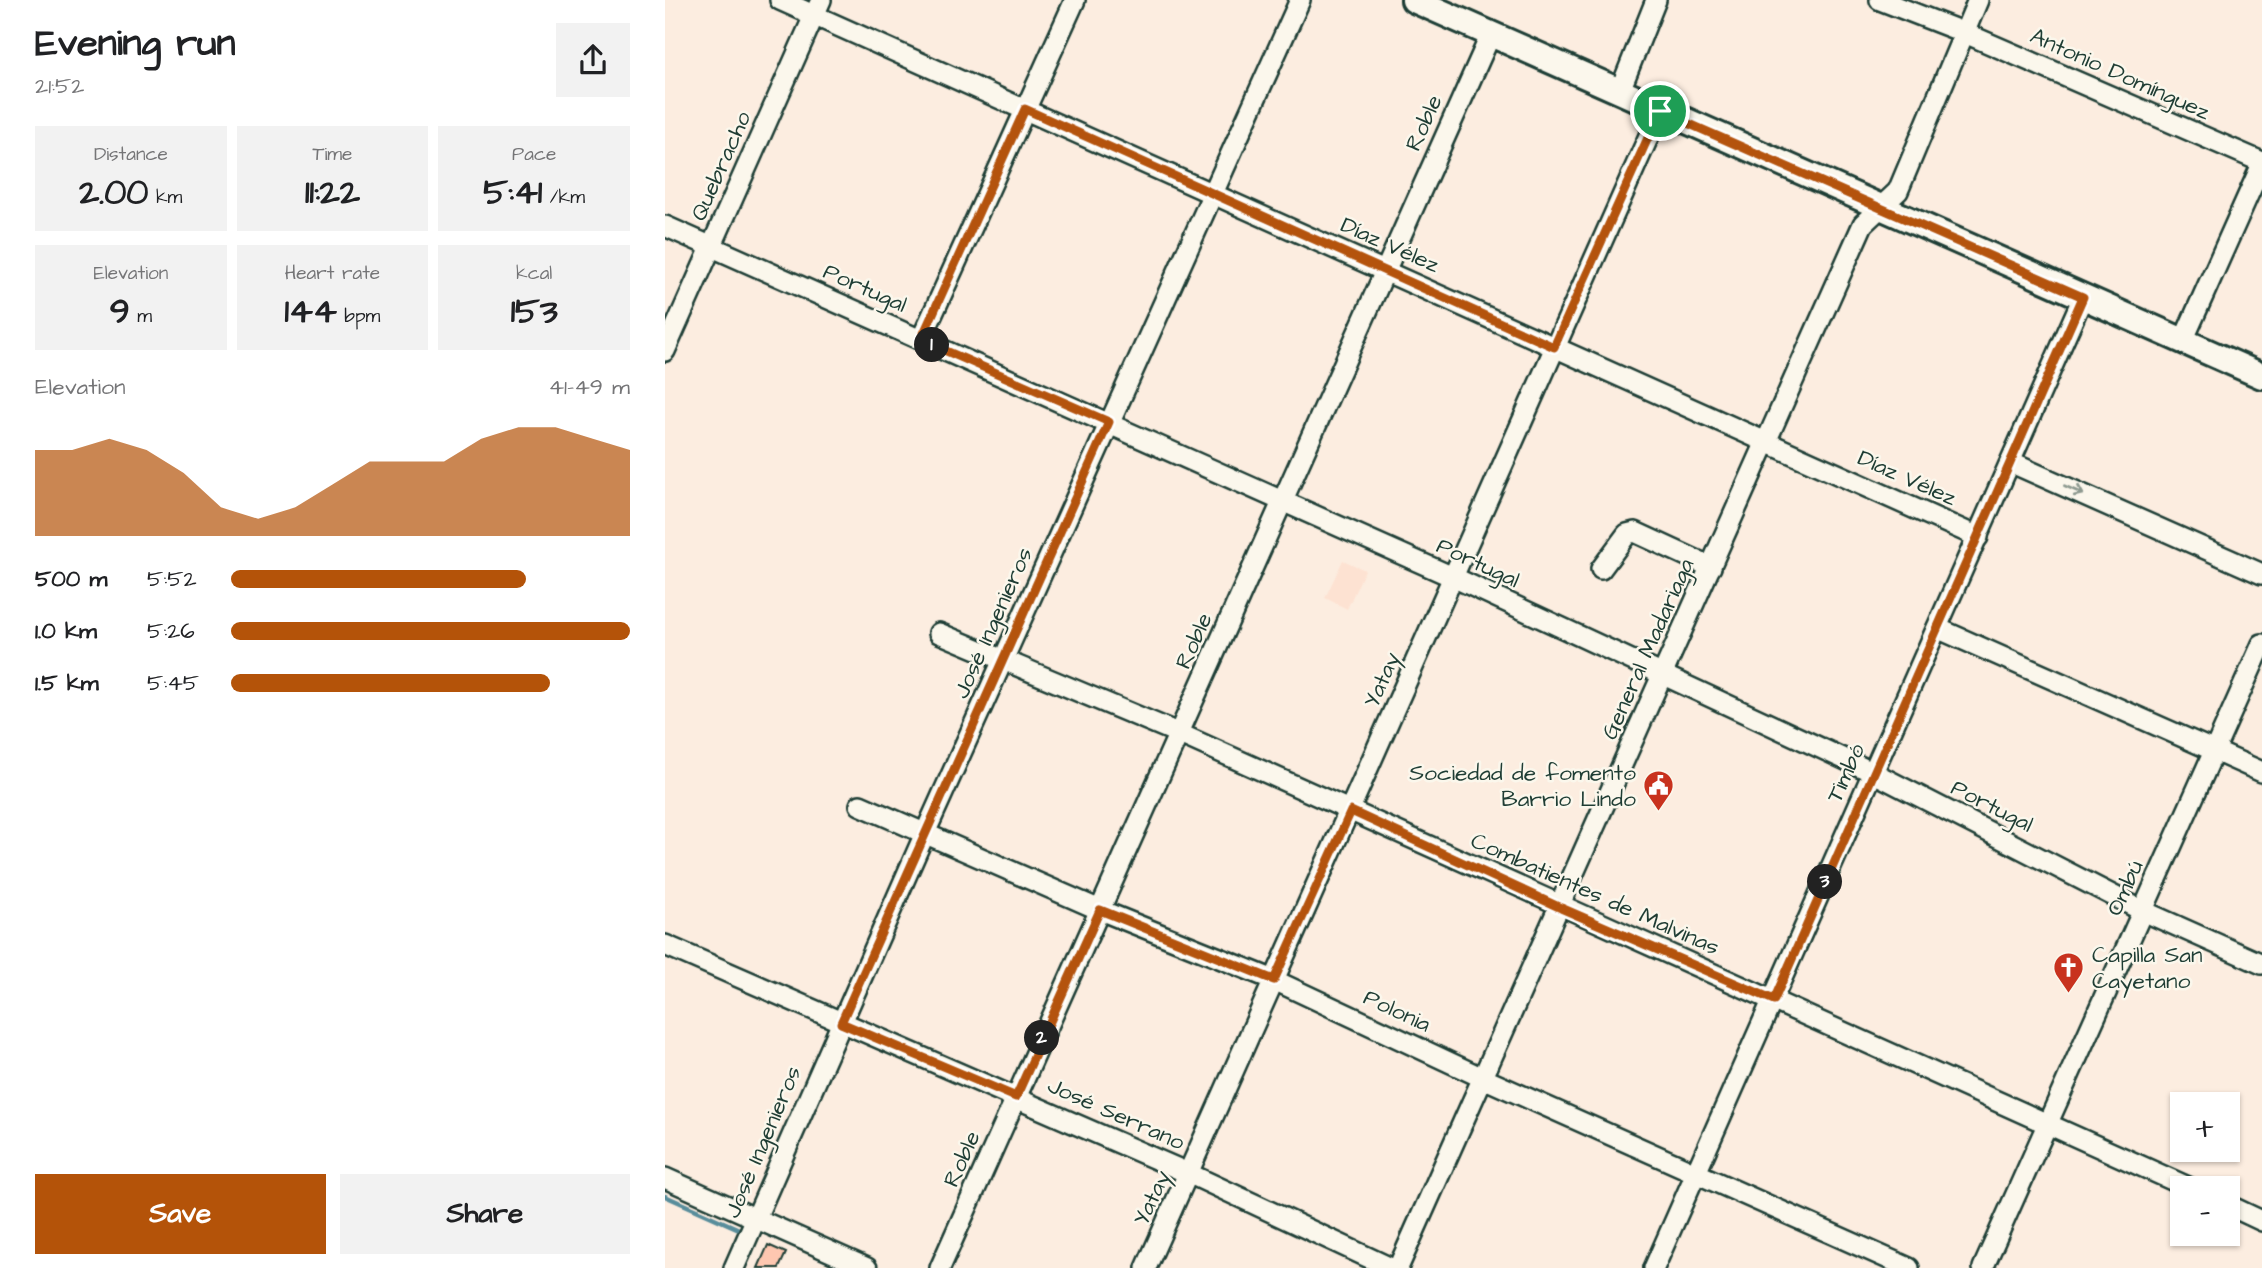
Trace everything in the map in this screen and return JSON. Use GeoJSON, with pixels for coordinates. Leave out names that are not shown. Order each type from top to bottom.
{"type":"FeatureCollection","features":[{"type":"Feature","properties":{"kind":"main road"},"geometry":{"type":"LineString","coordinates":[[1414,0],[2262,376]]}},
{"type":"Feature","properties":{"kind":"street","name":"Díaz Vélez"},"geometry":{"type":"LineString","coordinates":[[780,0],[818,7],[1025,109],[1978,537]]}},
{"type":"Feature","properties":{"kind":"street"},"geometry":{"type":"LineString","coordinates":[[921,340],[1075,0]]}},
{"type":"Feature","properties":{"kind":"street","name":"José Ingenieros"},"geometry":{"type":"LineString","coordinates":[[734,1268],[926,831],[1300,0]]}},
{"type":"Feature","properties":{"kind":"street"},"geometry":{"type":"LineString","coordinates":[[1619,93],[1656,0]]}},
{"type":"Feature","properties":{"kind":"street","name":"Antonio Domínguez"},"geometry":{"type":"LineString","coordinates":[[1880,0],[1965,33],[2262,163]]}},
{"type":"Feature","properties":{"kind":"street","name":"General Madariaga"},"geometry":{"type":"LineString","coordinates":[[1398,1268],[1485,1079],[1863,224],[1882,209],[1898,191],[1978,0]]}},
{"type":"Feature","properties":{"kind":"street","name":"Quebracho"},"geometry":{"type":"LineString","coordinates":[[665,351],[818,7]]}},
{"type":"Feature","properties":{"kind":"street","name":"Roble"},"geometry":{"type":"LineString","coordinates":[[940,1268],[1491,34]]}},
{"type":"Feature","properties":{"kind":"street","name":"Yatay"},"geometry":{"type":"LineString","coordinates":[[1146,1268],[1455,578],[1554,347],[1660,111]]}},
{"type":"Feature","properties":{"kind":"street"},"geometry":{"type":"LineString","coordinates":[[2183,341],[2262,163]]}},
{"type":"Feature","properties":{"kind":"street","name":"Portugal"},"geometry":{"type":"LineString","coordinates":[[665,226],[1455,578],[1873,772],[2141,910],[2262,964]]}},
{"type":"Feature","properties":{"kind":"street","name":"Timbó"},"geometry":{"type":"LineString","coordinates":[[1654,1268],[2012,463],[2083,297]]}},
{"type":"Feature","properties":{"kind":"street"},"geometry":{"type":"LineString","coordinates":[[2012,463],[2262,574]]}},
{"type":"Feature","properties":{"kind":"street"},"geometry":{"type":"LineString","coordinates":[[1601,569],[1627,534],[1635,532],[1711,567]]}},
{"type":"Feature","properties":{"kind":"street"},"geometry":{"type":"LineString","coordinates":[[1937,628],[2262,772]]}},
{"type":"Feature","properties":{"kind":"street","name":"Combatientes de Malvinas"},"geometry":{"type":"LineString","coordinates":[[939,633],[1180,734],[1561,908],[1774,1000],[2170,1179]]}},
{"type":"Feature","properties":{"kind":"street","name":"Ombú"},"geometry":{"type":"LineString","coordinates":[[1983,1268],[2262,644]]}},
{"type":"Feature","properties":{"kind":"street","name":"Polonia"},"geometry":{"type":"LineString","coordinates":[[860,805],[926,831],[1100,910],[1274,980],[1485,1079],[1909,1268]]}},
{"type":"Feature","properties":{"kind":"street","name":"José Serrano"},"geometry":{"type":"LineString","coordinates":[[665,945],[1190,1174],[1391,1268]]}},
{"type":"Feature","properties":{"kind":"street"},"geometry":{"type":"LineString","coordinates":[[665,1178],[867,1268]]}},
{"type":"Feature","properties":{"kind":"street"},"geometry":{"type":"LineString","coordinates":[[2240,1211],[2262,1221]]}},
{"type":"Feature","properties":{"kind":"shaded area"},"geometry":{"type":"Polygon","coordinates":[[[1343,560],[1365,570],[1347,609],[1325,598],[1343,560]]]}},
{"type":"Feature","properties":{"kind":"building"},"geometry":{"type":"Polygon","coordinates":[[[768,1245],[786,1253],[779,1268],[758,1268],[768,1245]]]}},
{"type":"Feature","properties":{"kind":"waterway"},"geometry":{"type":"LineString","coordinates":[[665,1196],[739,1229]]}},
{"type":"Feature","properties":{"kind":"place","name":"Sociedad de fomento Barrio Lindo"},"geometry":{"type":"Point","coordinates":[1659,813]}},
{"type":"Feature","properties":{"kind":"place","name":"Capilla San Cayetano"},"geometry":{"type":"Point","coordinates":[2069,995]}},
{"type":"Feature","properties":{"kind":"route"},"geometry":{"type":"LineString","coordinates":[[1025,109],[1554,347],[1660,111],[2083,297],[1774,1000],[1561,908],[1351,811],[1274,980],[1100,910],[1016,1097],[841,1023],[1109,422],[921,340],[1025,109]]}}]}
